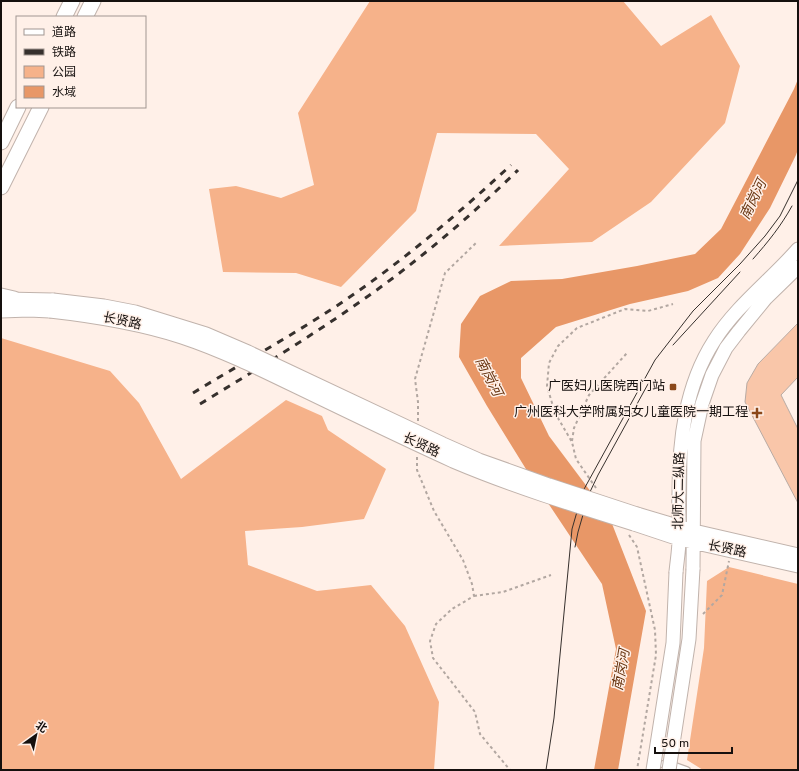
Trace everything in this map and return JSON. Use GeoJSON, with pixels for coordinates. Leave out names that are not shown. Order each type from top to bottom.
{"type":"FeatureCollection","features":[{"type":"Feature","properties":{"kind":"main road"},"geometry":{"type":"LineString","coordinates":[[64,16],[72,1]]}},
{"type":"Feature","properties":{"kind":"main road"},"geometry":{"type":"LineString","coordinates":[[86,16],[93,1]]}},
{"type":"Feature","properties":{"kind":"main road"},"geometry":{"type":"LineString","coordinates":[[1,142],[18,108]]}},
{"type":"Feature","properties":{"kind":"main road"},"geometry":{"type":"LineString","coordinates":[[1,187],[40,108]]}},
{"type":"Feature","properties":{"kind":"street","name":"北师大二纵路"},"geometry":{"type":"LineString","coordinates":[[654,767],[673,643],[679,533],[680,455],[682,432],[692,389],[703,360],[726,325],[740,307],[798,249]]}},
{"type":"Feature","properties":{"kind":"street","name":"北师大二纵路"},"geometry":{"type":"LineString","coordinates":[[670,767],[689,639],[694,537],[694,441],[702,404],[712,374],[726,348],[766,298],[798,267]]}},
{"type":"Feature","properties":{"kind":"street"},"geometry":{"type":"LineString","coordinates":[[5,298],[52,306]]}},
{"type":"Feature","properties":{"kind":"street","name":"长贤路"},"geometry":{"type":"LineString","coordinates":[[52,306],[113,319],[188,339],[239,360],[406,439],[483,473],[535,492],[635,519],[732,550],[798,566]]}},
{"type":"Feature","properties":{"kind":"street"},"geometry":{"type":"LineString","coordinates":[[1,311],[29,310],[52,306]]}},
{"type":"Feature","properties":{"kind":"street","name":"长贤路"},"geometry":{"type":"LineString","coordinates":[[694,537],[798,555]]}},
{"type":"Feature","properties":{"kind":"lane"},"geometry":{"type":"LineString","coordinates":[[654,767],[670,767],[687,770]]}},
{"type":"Feature","properties":{"kind":"path"},"geometry":{"type":"LineString","coordinates":[[418,424],[418,402],[415,379],[445,274],[477,242]]}},
{"type":"Feature","properties":{"kind":"path"},"geometry":{"type":"LineString","coordinates":[[572,442],[574,428],[589,395],[627,353]]}},
{"type":"Feature","properties":{"kind":"path"},"geometry":{"type":"LineString","coordinates":[[417,455],[417,470],[434,512],[463,560],[472,584],[474,596]]}},
{"type":"Feature","properties":{"kind":"path"},"geometry":{"type":"LineString","coordinates":[[701,616],[722,595],[732,550]]}},
{"type":"Feature","properties":{"kind":"path"},"geometry":{"type":"LineString","coordinates":[[510,770],[480,734],[475,712],[433,658],[430,641],[436,624],[452,609],[474,596],[503,592],[551,575]]}},
{"type":"Feature","properties":{"kind":"green space"},"geometry":{"type":"Polygon","coordinates":[[[370,1],[623,1],[661,46],[711,15],[740,66],[725,123],[651,202],[592,242],[499,246],[569,169],[536,134],[437,133],[416,211],[341,287],[296,273],[223,272],[209,189],[236,186],[281,198],[314,185],[298,113],[370,1]]]}},
{"type":"Feature","properties":{"kind":"green space"},"geometry":{"type":"Polygon","coordinates":[[[1,338],[110,371],[139,403],[181,479],[286,400],[322,416],[328,430],[386,469],[364,519],[302,527],[245,531],[248,565],[317,591],[371,585],[405,626],[439,702],[434,770],[1,770],[1,338]]]}},
{"type":"Feature","properties":{"kind":"green space"},"geometry":{"type":"Polygon","coordinates":[[[729,567],[798,584],[798,770],[703,770],[687,760],[704,648],[707,581],[729,567]]]}},
{"type":"Feature","properties":{"kind":"water","name":"南岗河"},"geometry":{"type":"Polygon","coordinates":[[[798,79],[798,149],[796,155],[770,208],[740,254],[718,278],[688,291],[630,304],[556,327],[521,358],[521,378],[549,436],[609,516],[646,611],[618,770],[594,770],[616,649],[602,584],[534,482],[487,406],[459,357],[461,324],[480,296],[511,281],[562,279],[695,254],[721,229],[798,79]]]}},
{"type":"Feature","properties":{"kind":"building"},"geometry":{"type":"Polygon","coordinates":[[[798,323],[798,377],[781,395],[798,429],[798,503],[745,402],[747,383],[758,364],[798,323]]]}},
{"type":"Feature","properties":{"kind":"tram line"},"geometry":{"type":"LineString","coordinates":[[546,770],[554,718],[572,529],[583,491],[655,360],[693,311],[740,264],[765,236],[780,216],[798,180]]}},
{"type":"Feature","properties":{"kind":"tram line"},"geometry":{"type":"LineString","coordinates":[[753,259],[774,234],[792,206]]}},
{"type":"Feature","properties":{"kind":"tram line"},"geometry":{"type":"LineString","coordinates":[[673,345],[740,272]]}},
{"type":"Feature","properties":{"kind":"tram line"},"geometry":{"type":"LineString","coordinates":[[575,547],[589,494],[648,384]]}},
{"type":"Feature","properties":{"kind":"railway"},"geometry":{"type":"LineString","coordinates":[[193,393],[305,326],[364,287],[429,237],[511,165]]}},
{"type":"Feature","properties":{"kind":"railway"},"geometry":{"type":"LineString","coordinates":[[200,404],[310,336],[374,292],[412,264],[448,234],[518,170]]}},
{"type":"Feature","properties":{"kind":"place","name":"广医妇儿医院西门站"},"geometry":{"type":"Point","coordinates":[673,387]}},
{"type":"Feature","properties":{"kind":"place","name":"广州医科大学附属妇女儿童医院一期工程"},"geometry":{"type":"Point","coordinates":[757,413]}}]}
